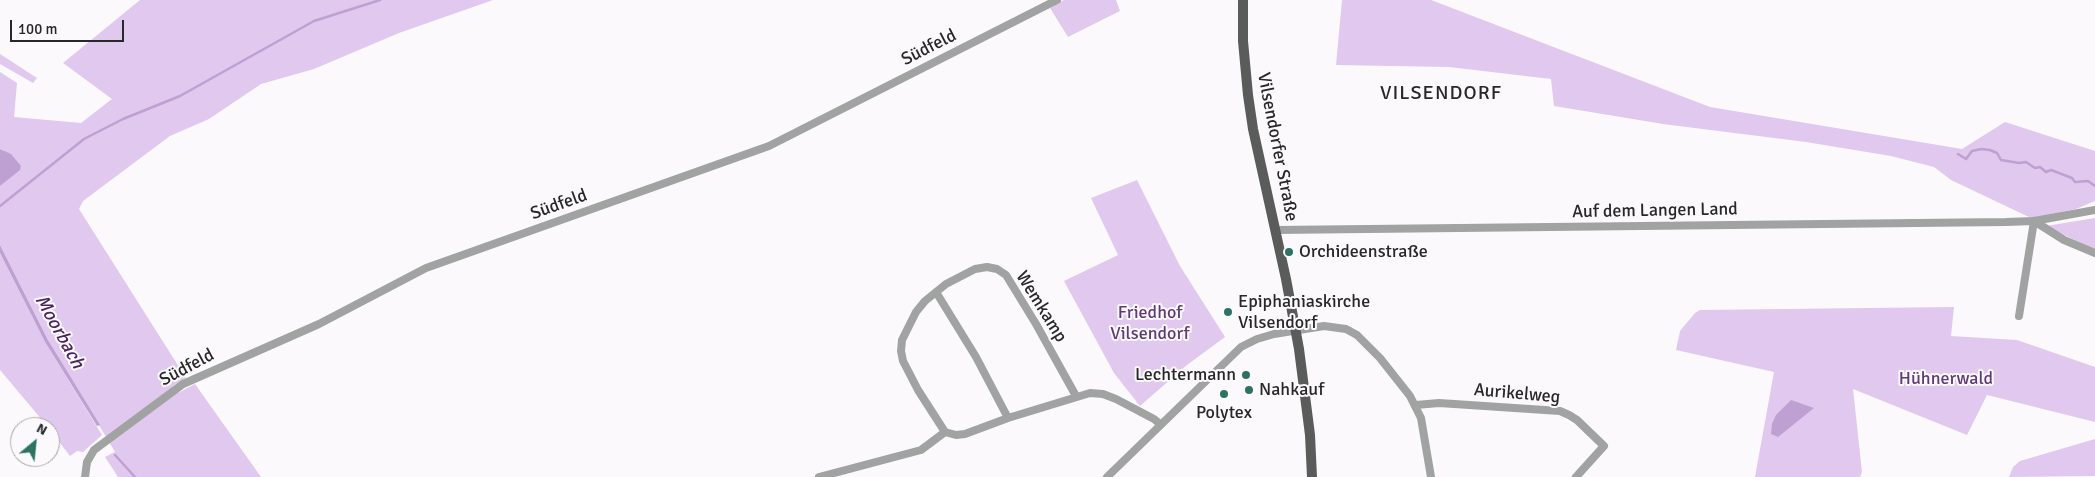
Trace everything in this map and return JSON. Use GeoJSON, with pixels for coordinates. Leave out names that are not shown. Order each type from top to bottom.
{"type":"FeatureCollection","features":[{"type":"Feature","properties":{"kind":"main road","name":"Vilsendorfer Straße"},"geometry":{"type":"LineString","coordinates":[[1243,0],[1243,41],[1248,95],[1296,329],[1307,408],[1312,477]]}},
{"type":"Feature","properties":{"kind":"street","name":"Südfeld"},"geometry":{"type":"LineString","coordinates":[[85,477],[87,462],[94,450],[183,384],[319,324],[426,268],[769,146],[1057,0]]}},
{"type":"Feature","properties":{"kind":"street","name":"Auf dem Langen Land"},"geometry":{"type":"LineString","coordinates":[[1276,230],[2034,221],[2095,210]]}},
{"type":"Feature","properties":{"kind":"street"},"geometry":{"type":"LineString","coordinates":[[2019,316],[2034,221],[2064,240],[2095,253]]}},
{"type":"Feature","properties":{"kind":"street","name":"Wemkamp"},"geometry":{"type":"LineString","coordinates":[[945,432],[918,390],[903,361],[901,351],[902,340],[916,312],[936,292],[959,276],[975,269],[987,267],[997,269],[1006,275],[1076,396]]}},
{"type":"Feature","properties":{"kind":"street"},"geometry":{"type":"LineString","coordinates":[[936,292],[976,357],[1008,418]]}},
{"type":"Feature","properties":{"kind":"street"},"geometry":{"type":"LineString","coordinates":[[1107,477],[1241,347],[1257,339],[1296,329],[1314,326],[1333,326],[1346,329],[1357,335],[1380,358],[1416,406],[1424,431],[1431,477]]}},
{"type":"Feature","properties":{"kind":"street"},"geometry":{"type":"LineString","coordinates":[[819,477],[921,450],[945,432],[956,435],[965,434],[1008,418],[1090,393],[1103,394],[1136,409],[1160,424]]}},
{"type":"Feature","properties":{"kind":"street","name":"Aurikelweg"},"geometry":{"type":"LineString","coordinates":[[1416,406],[1439,403],[1560,411],[1577,420],[1604,446],[1576,477]]}},
{"type":"Feature","properties":{"kind":"green space"},"geometry":{"type":"Polygon","coordinates":[[[140,0],[493,0],[399,33],[314,69],[261,84],[209,119],[170,136],[83,201],[79,209],[186,378],[173,386],[178,393],[195,384],[261,477],[118,477],[105,457],[115,452],[48,340],[0,245],[0,186],[21,167],[0,149],[0,72],[17,83],[14,117],[81,123],[112,99],[63,63],[140,0]]]}},
{"type":"Feature","properties":{"kind":"green space"},"geometry":{"type":"Polygon","coordinates":[[[1064,0],[1116,0],[1120,11],[1068,37],[1050,8],[1064,0]]]}},
{"type":"Feature","properties":{"kind":"green space"},"geometry":{"type":"Polygon","coordinates":[[[1342,0],[1431,0],[1710,107],[1962,149],[2005,122],[2095,151],[2095,201],[2076,209],[2031,218],[1951,180],[1934,167],[1891,156],[1806,142],[1663,124],[1554,106],[1551,79],[1449,67],[1336,65],[1342,0]]]}},
{"type":"Feature","properties":{"kind":"green space"},"geometry":{"type":"Polygon","coordinates":[[[0,54],[37,78],[33,83],[0,64],[0,54]]]}},
{"type":"Feature","properties":{"kind":"green space","name":"Friedhof Vilsendorf"},"geometry":{"type":"Polygon","coordinates":[[[1137,180],[1180,266],[1225,337],[1187,365],[1140,406],[1114,373],[1064,281],[1118,255],[1091,198],[1137,180]]]}},
{"type":"Feature","properties":{"kind":"green space"},"geometry":{"type":"Polygon","coordinates":[[[2095,218],[2095,250],[2046,226],[2095,218]]]}},
{"type":"Feature","properties":{"kind":"green space"},"geometry":{"type":"Polygon","coordinates":[[[0,253],[45,342],[102,435],[83,452],[77,451],[70,456],[60,443],[60,417],[40,417],[0,370],[0,253]]]}},
{"type":"Feature","properties":{"kind":"green space","name":"Hühnerwald"},"geometry":{"type":"Polygon","coordinates":[[[1954,307],[1951,336],[2017,340],[2095,367],[2095,422],[1987,395],[1967,435],[1853,389],[1862,472],[1860,477],[1755,477],[1774,372],[1676,350],[1680,331],[1695,313],[1700,310],[1954,307]]]}},
{"type":"Feature","properties":{"kind":"green space"},"geometry":{"type":"Polygon","coordinates":[[[2095,439],[2095,476],[2009,477],[2013,467],[2020,461],[2095,439]]]}},
{"type":"Feature","properties":{"kind":"shaded area"},"geometry":{"type":"Polygon","coordinates":[[[0,149],[11,154],[21,166],[20,170],[0,186],[0,149]]]}},
{"type":"Feature","properties":{"kind":"shaded area"},"geometry":{"type":"Polygon","coordinates":[[[0,245],[48,340],[100,425],[97,426],[45,342],[0,253],[0,245]]]}},
{"type":"Feature","properties":{"kind":"shaded area"},"geometry":{"type":"Polygon","coordinates":[[[1791,400],[1814,408],[1778,437],[1771,434],[1772,424],[1776,415],[1791,400]]]}},
{"type":"Feature","properties":{"kind":"waterway"},"geometry":{"type":"LineString","coordinates":[[0,206],[84,139],[123,119],[180,96],[314,21],[380,0]]}},
{"type":"Feature","properties":{"kind":"waterway"},"geometry":{"type":"LineString","coordinates":[[1958,154],[1966,159],[1972,151],[1990,150],[1997,153],[2001,160],[2019,163],[2026,162],[2035,168],[2040,167],[2046,172],[2051,170],[2072,178],[2075,182],[2088,181],[2095,186]]}},
{"type":"Feature","properties":{"kind":"waterway","name":"Moorbach"},"geometry":{"type":"LineString","coordinates":[[115,455],[135,477]]}},
{"type":"Feature","properties":{"kind":"place","name":"Orchideenstraße"},"geometry":{"type":"Point","coordinates":[1289,252]}},
{"type":"Feature","properties":{"kind":"place","name":"Epiphaniaskirche Vilsendorf"},"geometry":{"type":"Point","coordinates":[1228,312]}},
{"type":"Feature","properties":{"kind":"place","name":"Lechtermann"},"geometry":{"type":"Point","coordinates":[1246,375]}},
{"type":"Feature","properties":{"kind":"place","name":"Nahkauf"},"geometry":{"type":"Point","coordinates":[1249,390]}},
{"type":"Feature","properties":{"kind":"place","name":"Polytex"},"geometry":{"type":"Point","coordinates":[1224,394]}},
{"type":"Feature","properties":{"kind":"district","name":"VILSENDORF"},"geometry":{"type":"Point","coordinates":[1441,94]}}]}
